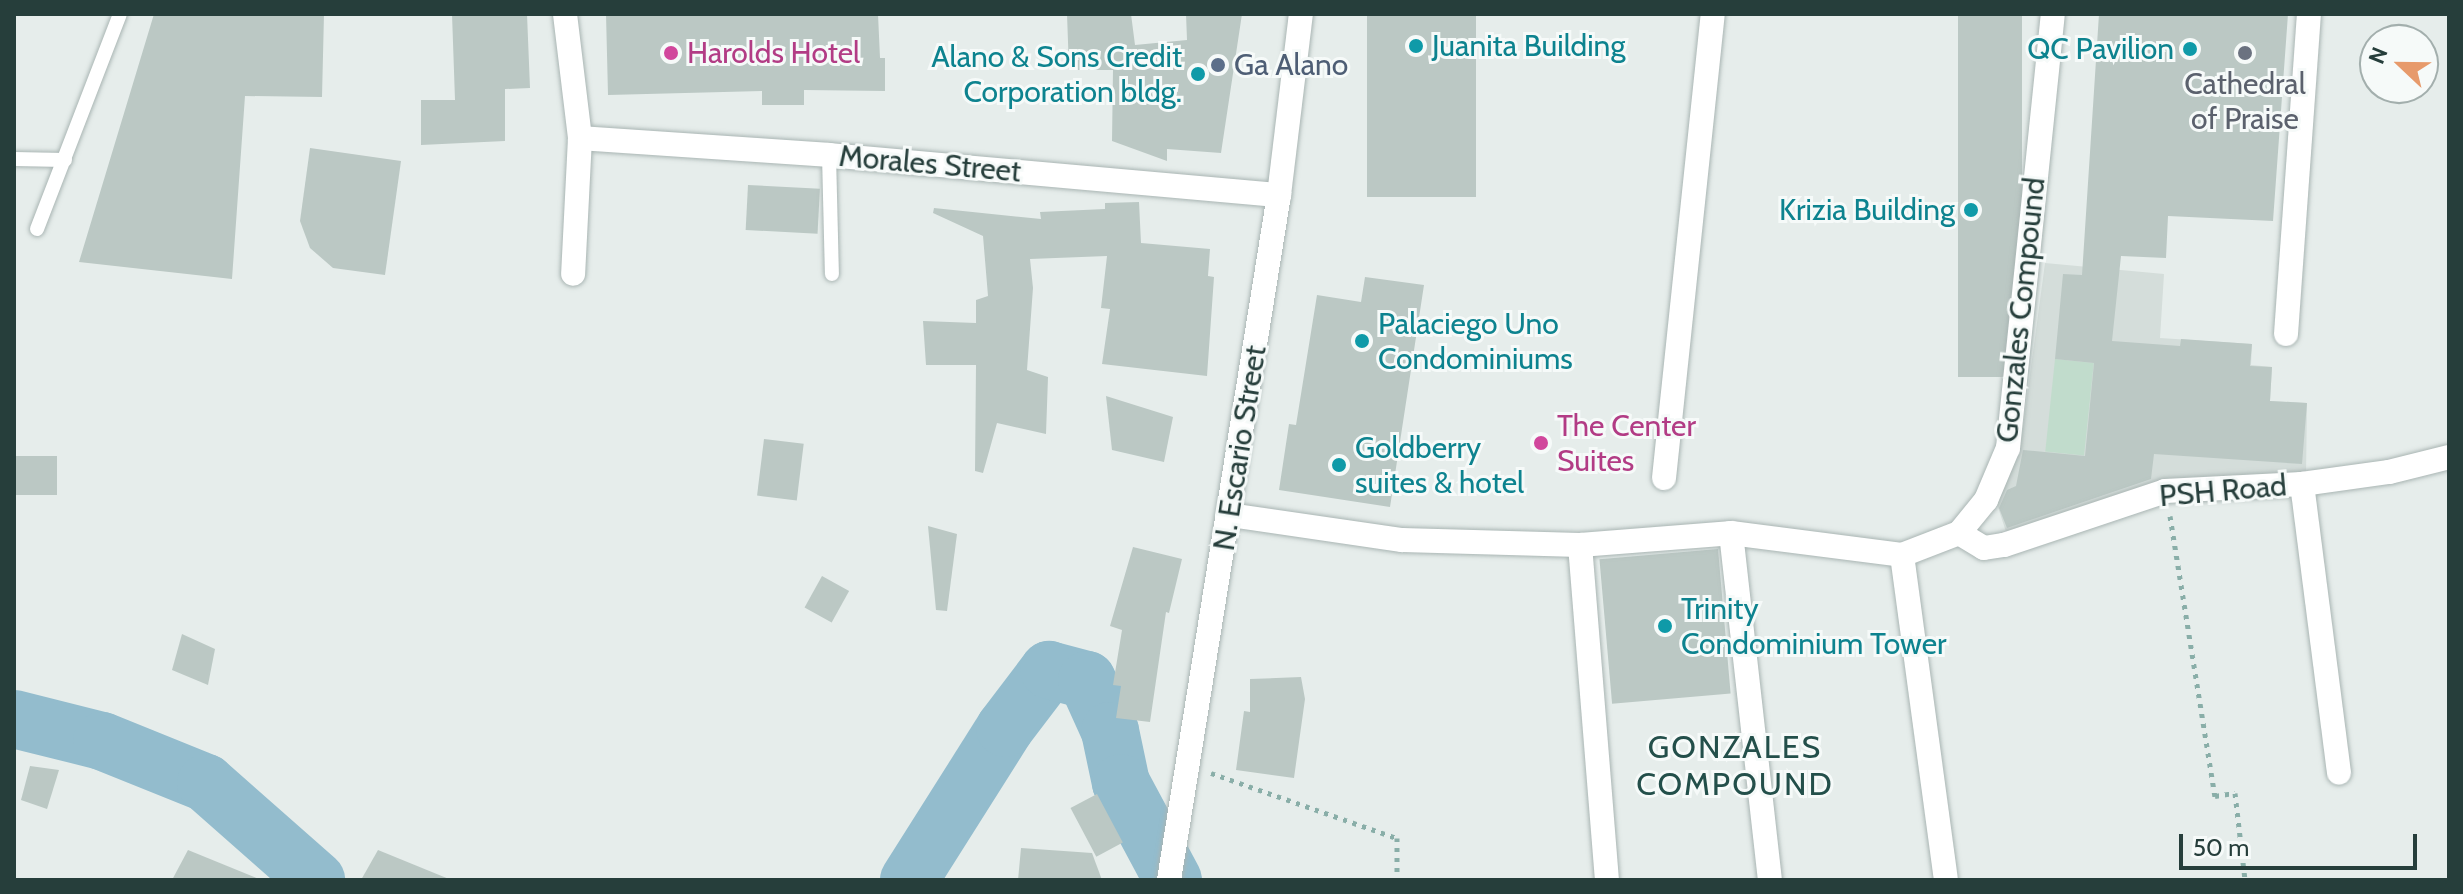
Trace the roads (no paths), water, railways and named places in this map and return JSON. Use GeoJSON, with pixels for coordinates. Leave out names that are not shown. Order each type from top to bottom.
{"type":"FeatureCollection","features":[{"type":"Feature","properties":{"kind":"street"},"geometry":{"type":"LineString","coordinates":[[565,14],[580,138],[573,274]]}},
{"type":"Feature","properties":{"kind":"street","name":"N. Escario Street"},"geometry":{"type":"LineString","coordinates":[[1169,880],[1279,195],[1301,14]]}},
{"type":"Feature","properties":{"kind":"street"},"geometry":{"type":"LineString","coordinates":[[1664,478],[1713,14]]}},
{"type":"Feature","properties":{"kind":"street","name":"Gonzales Compound"},"geometry":{"type":"LineString","coordinates":[[1230,515],[1402,540],[1580,545],[1731,533],[1902,555],[1959,533],[1986,500],[2008,448],[2053,14]]}},
{"type":"Feature","properties":{"kind":"street"},"geometry":{"type":"LineString","coordinates":[[2286,334],[2309,14]]}},
{"type":"Feature","properties":{"kind":"street","name":"Morales Street"},"geometry":{"type":"LineString","coordinates":[[580,138],[829,155],[1279,195]]}},
{"type":"Feature","properties":{"kind":"street","name":"PSH Road"},"geometry":{"type":"LineString","coordinates":[[1959,533],[1984,548],[2004,545],[2165,491],[2302,484],[2389,472],[2449,457]]}},
{"type":"Feature","properties":{"kind":"street"},"geometry":{"type":"LineString","coordinates":[[2302,484],[2339,773]]}},
{"type":"Feature","properties":{"kind":"street"},"geometry":{"type":"LineString","coordinates":[[1731,533],[1770,880]]}},
{"type":"Feature","properties":{"kind":"street"},"geometry":{"type":"LineString","coordinates":[[1580,545],[1607,880]]}},
{"type":"Feature","properties":{"kind":"street"},"geometry":{"type":"LineString","coordinates":[[1902,555],[1946,880]]}},
{"type":"Feature","properties":{"kind":"lane"},"geometry":{"type":"LineString","coordinates":[[37,229],[120,14]]}},
{"type":"Feature","properties":{"kind":"lane"},"geometry":{"type":"LineString","coordinates":[[829,155],[832,274]]}},
{"type":"Feature","properties":{"kind":"lane"},"geometry":{"type":"LineString","coordinates":[[14,159],[65,160]]}},
{"type":"Feature","properties":{"kind":"waterway"},"geometry":{"type":"LineString","coordinates":[[909,880],[1005,728],[1049,670],[1087,680],[1110,731],[1121,783],[1173,880]]}},
{"type":"Feature","properties":{"kind":"waterway"},"geometry":{"type":"LineString","coordinates":[[14,719],[102,741],[206,783],[316,880]]}},
{"type":"Feature","properties":{"kind":"place","name":"Juanita Building"},"geometry":{"type":"Point","coordinates":[1416,46]}},
{"type":"Feature","properties":{"kind":"place","name":"QC Pavilion"},"geometry":{"type":"Point","coordinates":[2190,49]}},
{"type":"Feature","properties":{"kind":"place","name":"Harolds Hotel"},"geometry":{"type":"Point","coordinates":[671,53]}},
{"type":"Feature","properties":{"kind":"place","name":"Cathedral of Praise"},"geometry":{"type":"Point","coordinates":[2245,53]}},
{"type":"Feature","properties":{"kind":"place","name":"Ga Alano"},"geometry":{"type":"Point","coordinates":[1218,65]}},
{"type":"Feature","properties":{"kind":"place","name":"Alano & Sons Credit Corporation bldg."},"geometry":{"type":"Point","coordinates":[1198,74]}},
{"type":"Feature","properties":{"kind":"place","name":"Krizia Building"},"geometry":{"type":"Point","coordinates":[1971,210]}},
{"type":"Feature","properties":{"kind":"place","name":"Palaciego Uno Condominiums"},"geometry":{"type":"Point","coordinates":[1362,341]}},
{"type":"Feature","properties":{"kind":"place","name":"The Center Suites"},"geometry":{"type":"Point","coordinates":[1541,443]}},
{"type":"Feature","properties":{"kind":"place","name":"Goldberry suites & hotel"},"geometry":{"type":"Point","coordinates":[1339,465]}},
{"type":"Feature","properties":{"kind":"place","name":"Trinity Condominium Tower"},"geometry":{"type":"Point","coordinates":[1665,626]}},
{"type":"Feature","properties":{"kind":"district","name":"GONZALES COMPOUND"},"geometry":{"type":"Point","coordinates":[1735,766]}}]}
